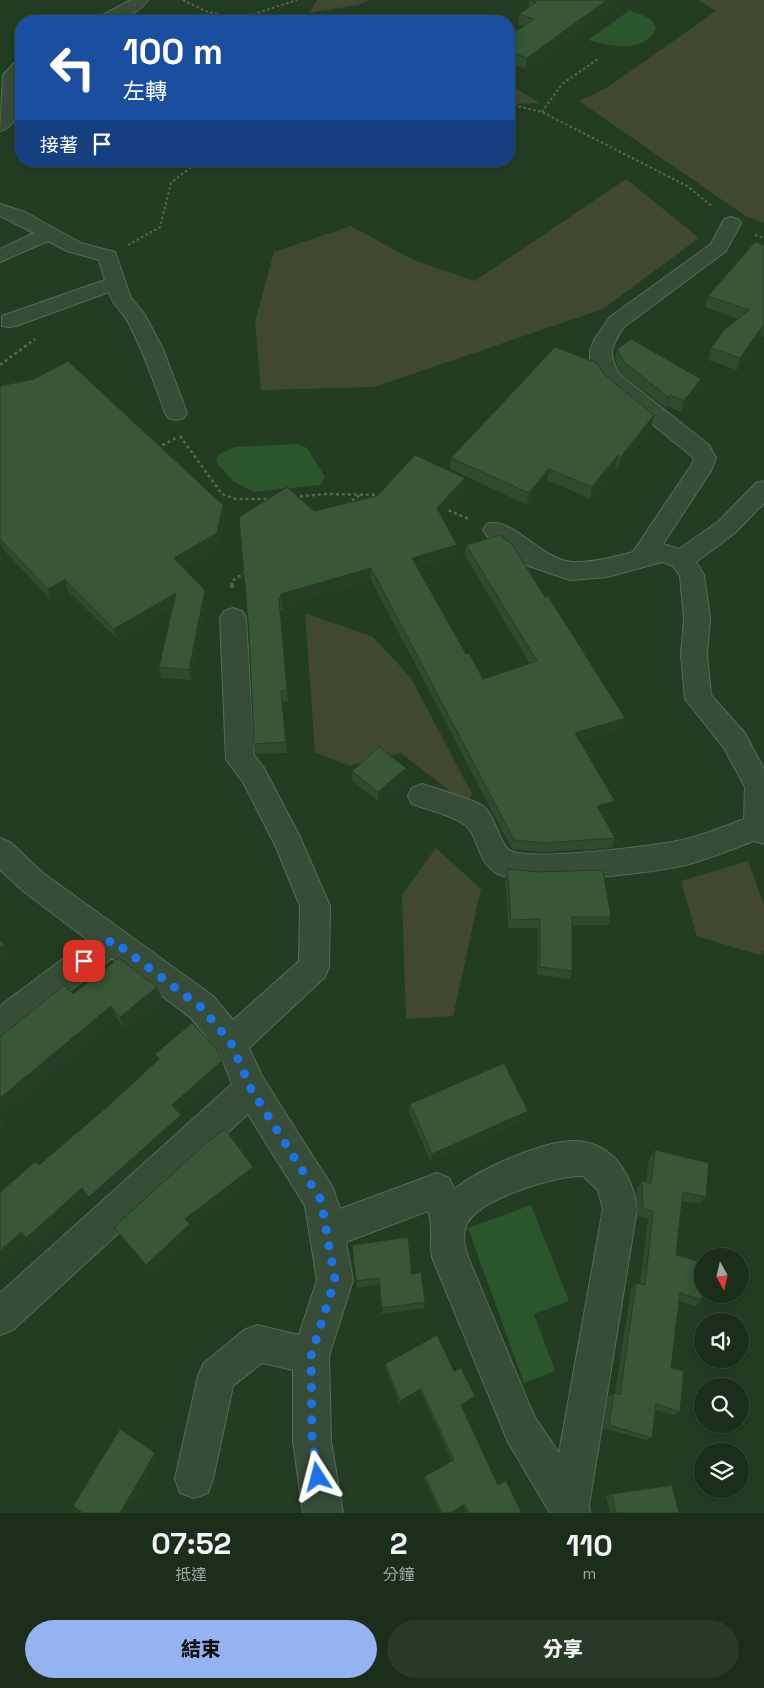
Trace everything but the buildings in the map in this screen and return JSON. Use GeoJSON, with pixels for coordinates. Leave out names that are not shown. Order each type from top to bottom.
{"type":"FeatureCollection","features":[{"type":"Feature","properties":{"kind":"street"},"geometry":{"type":"LineString","coordinates":[[115,15],[134,6],[140,0]]}},
{"type":"Feature","properties":{"kind":"street"},"geometry":{"type":"LineString","coordinates":[[0,126],[5,122],[11,99],[11,75],[15,71]]}},
{"type":"Feature","properties":{"kind":"street"},"geometry":{"type":"LineString","coordinates":[[0,210],[18,216],[74,247],[108,256],[121,300],[135,315],[152,349],[176,413]]}},
{"type":"Feature","properties":{"kind":"street"},"geometry":{"type":"LineString","coordinates":[[642,557],[703,465],[705,458],[701,450],[612,380],[600,362],[601,351],[604,340],[617,322],[719,247],[731,223]]}},
{"type":"Feature","properties":{"kind":"street"},"geometry":{"type":"LineString","coordinates":[[0,256],[50,233]]}},
{"type":"Feature","properties":{"kind":"street"},"geometry":{"type":"LineString","coordinates":[[9,321],[116,283]]}},
{"type":"Feature","properties":{"kind":"street"},"geometry":{"type":"LineString","coordinates":[[682,560],[727,527],[764,489]]}},
{"type":"Feature","properties":{"kind":"street"},"geometry":{"type":"LineString","coordinates":[[422,796],[473,815],[485,832],[496,857],[508,865],[546,867],[630,861],[686,852],[761,829],[759,786],[734,740],[698,699],[694,654],[697,619],[692,575],[682,560],[663,553],[642,557],[607,568],[570,571],[535,559],[495,530]]}},
{"type":"Feature","properties":{"kind":"street"},"geometry":{"type":"LineString","coordinates":[[231,1043],[314,967],[314,906],[290,844],[254,776],[240,759],[233,618]]}},
{"type":"Feature","properties":{"kind":"street"},"geometry":{"type":"LineString","coordinates":[[0,851],[33,882],[202,1008],[231,1043],[251,1089],[321,1200],[335,1280],[311,1356],[312,1441],[323,1513]]}},
{"type":"Feature","properties":{"kind":"street"},"geometry":{"type":"LineString","coordinates":[[0,1025],[112,940]]}},
{"type":"Feature","properties":{"kind":"street"},"geometry":{"type":"LineString","coordinates":[[0,1317],[251,1089]]}},
{"type":"Feature","properties":{"kind":"street"},"geometry":{"type":"LineString","coordinates":[[583,1158],[604,1170],[612,1180],[618,1194],[620,1209],[569,1509],[521,1429],[450,1257],[447,1245],[450,1222],[455,1211],[464,1201],[528,1168],[583,1158]]}},
{"type":"Feature","properties":{"kind":"street"},"geometry":{"type":"LineString","coordinates":[[326,1231],[356,1222],[437,1190],[450,1222]]}},
{"type":"Feature","properties":{"kind":"street"},"geometry":{"type":"LineString","coordinates":[[194,1478],[217,1376],[257,1343],[311,1356]]}},
{"type":"Feature","properties":{"kind":"path"},"geometry":{"type":"LineString","coordinates":[[183,0],[190,5],[218,15]]}},
{"type":"Feature","properties":{"kind":"path"},"geometry":{"type":"LineString","coordinates":[[254,15],[297,0]]}},
{"type":"Feature","properties":{"kind":"path"},"geometry":{"type":"LineString","coordinates":[[542,112],[562,84],[598,59]]}},
{"type":"Feature","properties":{"kind":"path"},"geometry":{"type":"LineString","coordinates":[[515,105],[542,112],[687,186],[731,223],[764,238]]}},
{"type":"Feature","properties":{"kind":"path"},"geometry":{"type":"LineString","coordinates":[[108,256],[160,227],[171,183],[191,167]]}},
{"type":"Feature","properties":{"kind":"path"},"geometry":{"type":"LineString","coordinates":[[176,413],[180,436],[222,494],[236,500],[278,499]]}},
{"type":"Feature","properties":{"kind":"path"},"geometry":{"type":"LineString","coordinates":[[154,449],[180,436]]}},
{"type":"Feature","properties":{"kind":"path"},"geometry":{"type":"LineString","coordinates":[[288,498],[326,494],[388,495]]}},
{"type":"Feature","properties":{"kind":"path"},"geometry":{"type":"LineString","coordinates":[[340,510],[362,494]]}},
{"type":"Feature","properties":{"kind":"path"},"geometry":{"type":"LineString","coordinates":[[439,507],[495,530]]}},
{"type":"Feature","properties":{"kind":"path"},"geometry":{"type":"LineString","coordinates":[[233,618],[232,580],[248,571]]}},
{"type":"Feature","properties":{"kind":"shaded area"},"geometry":{"type":"Polygon","coordinates":[[[317,0],[369,0],[358,5],[309,13],[317,0]]]}},
{"type":"Feature","properties":{"kind":"shaded area"},"geometry":{"type":"Polygon","coordinates":[[[698,0],[764,0],[764,224],[744,215],[579,101],[608,87],[716,11],[698,0]]]}},
{"type":"Feature","properties":{"kind":"shaded area"},"geometry":{"type":"Polygon","coordinates":[[[630,10],[651,19],[656,28],[644,42],[636,45],[616,46],[588,40],[630,10]]]}},
{"type":"Feature","properties":{"kind":"shaded area"},"geometry":{"type":"Polygon","coordinates":[[[515,89],[517,89],[540,103],[515,104],[515,89]]]}},
{"type":"Feature","properties":{"kind":"shaded area"},"geometry":{"type":"Polygon","coordinates":[[[626,179],[699,238],[603,309],[374,387],[261,390],[255,322],[274,252],[351,226],[413,260],[475,281],[626,179]]]}},
{"type":"Feature","properties":{"kind":"shaded area"},"geometry":{"type":"Polygon","coordinates":[[[297,444],[307,448],[325,477],[320,485],[254,492],[233,481],[216,462],[218,455],[235,447],[297,444]]]}},
{"type":"Feature","properties":{"kind":"shaded area"},"geometry":{"type":"Polygon","coordinates":[[[305,613],[373,637],[411,678],[472,794],[466,804],[401,753],[349,766],[315,752],[305,613]]]}},
{"type":"Feature","properties":{"kind":"shaded area"},"geometry":{"type":"Polygon","coordinates":[[[436,848],[481,889],[453,1016],[406,1019],[402,895],[436,848]]]}},
{"type":"Feature","properties":{"kind":"shaded area"},"geometry":{"type":"Polygon","coordinates":[[[748,861],[764,905],[764,951],[759,955],[697,936],[681,881],[748,861]]]}},
{"type":"Feature","properties":{"kind":"shaded area"},"geometry":{"type":"Polygon","coordinates":[[[531,1205],[569,1301],[534,1314],[555,1371],[524,1383],[468,1228],[531,1205]]]}},
{"type":"Feature","properties":{"kind":"route"},"geometry":{"type":"LineString","coordinates":[[84,961],[112,940],[202,1008],[231,1043],[251,1089],[321,1200],[335,1280],[311,1356],[312,1441],[318,1477]]}}]}
